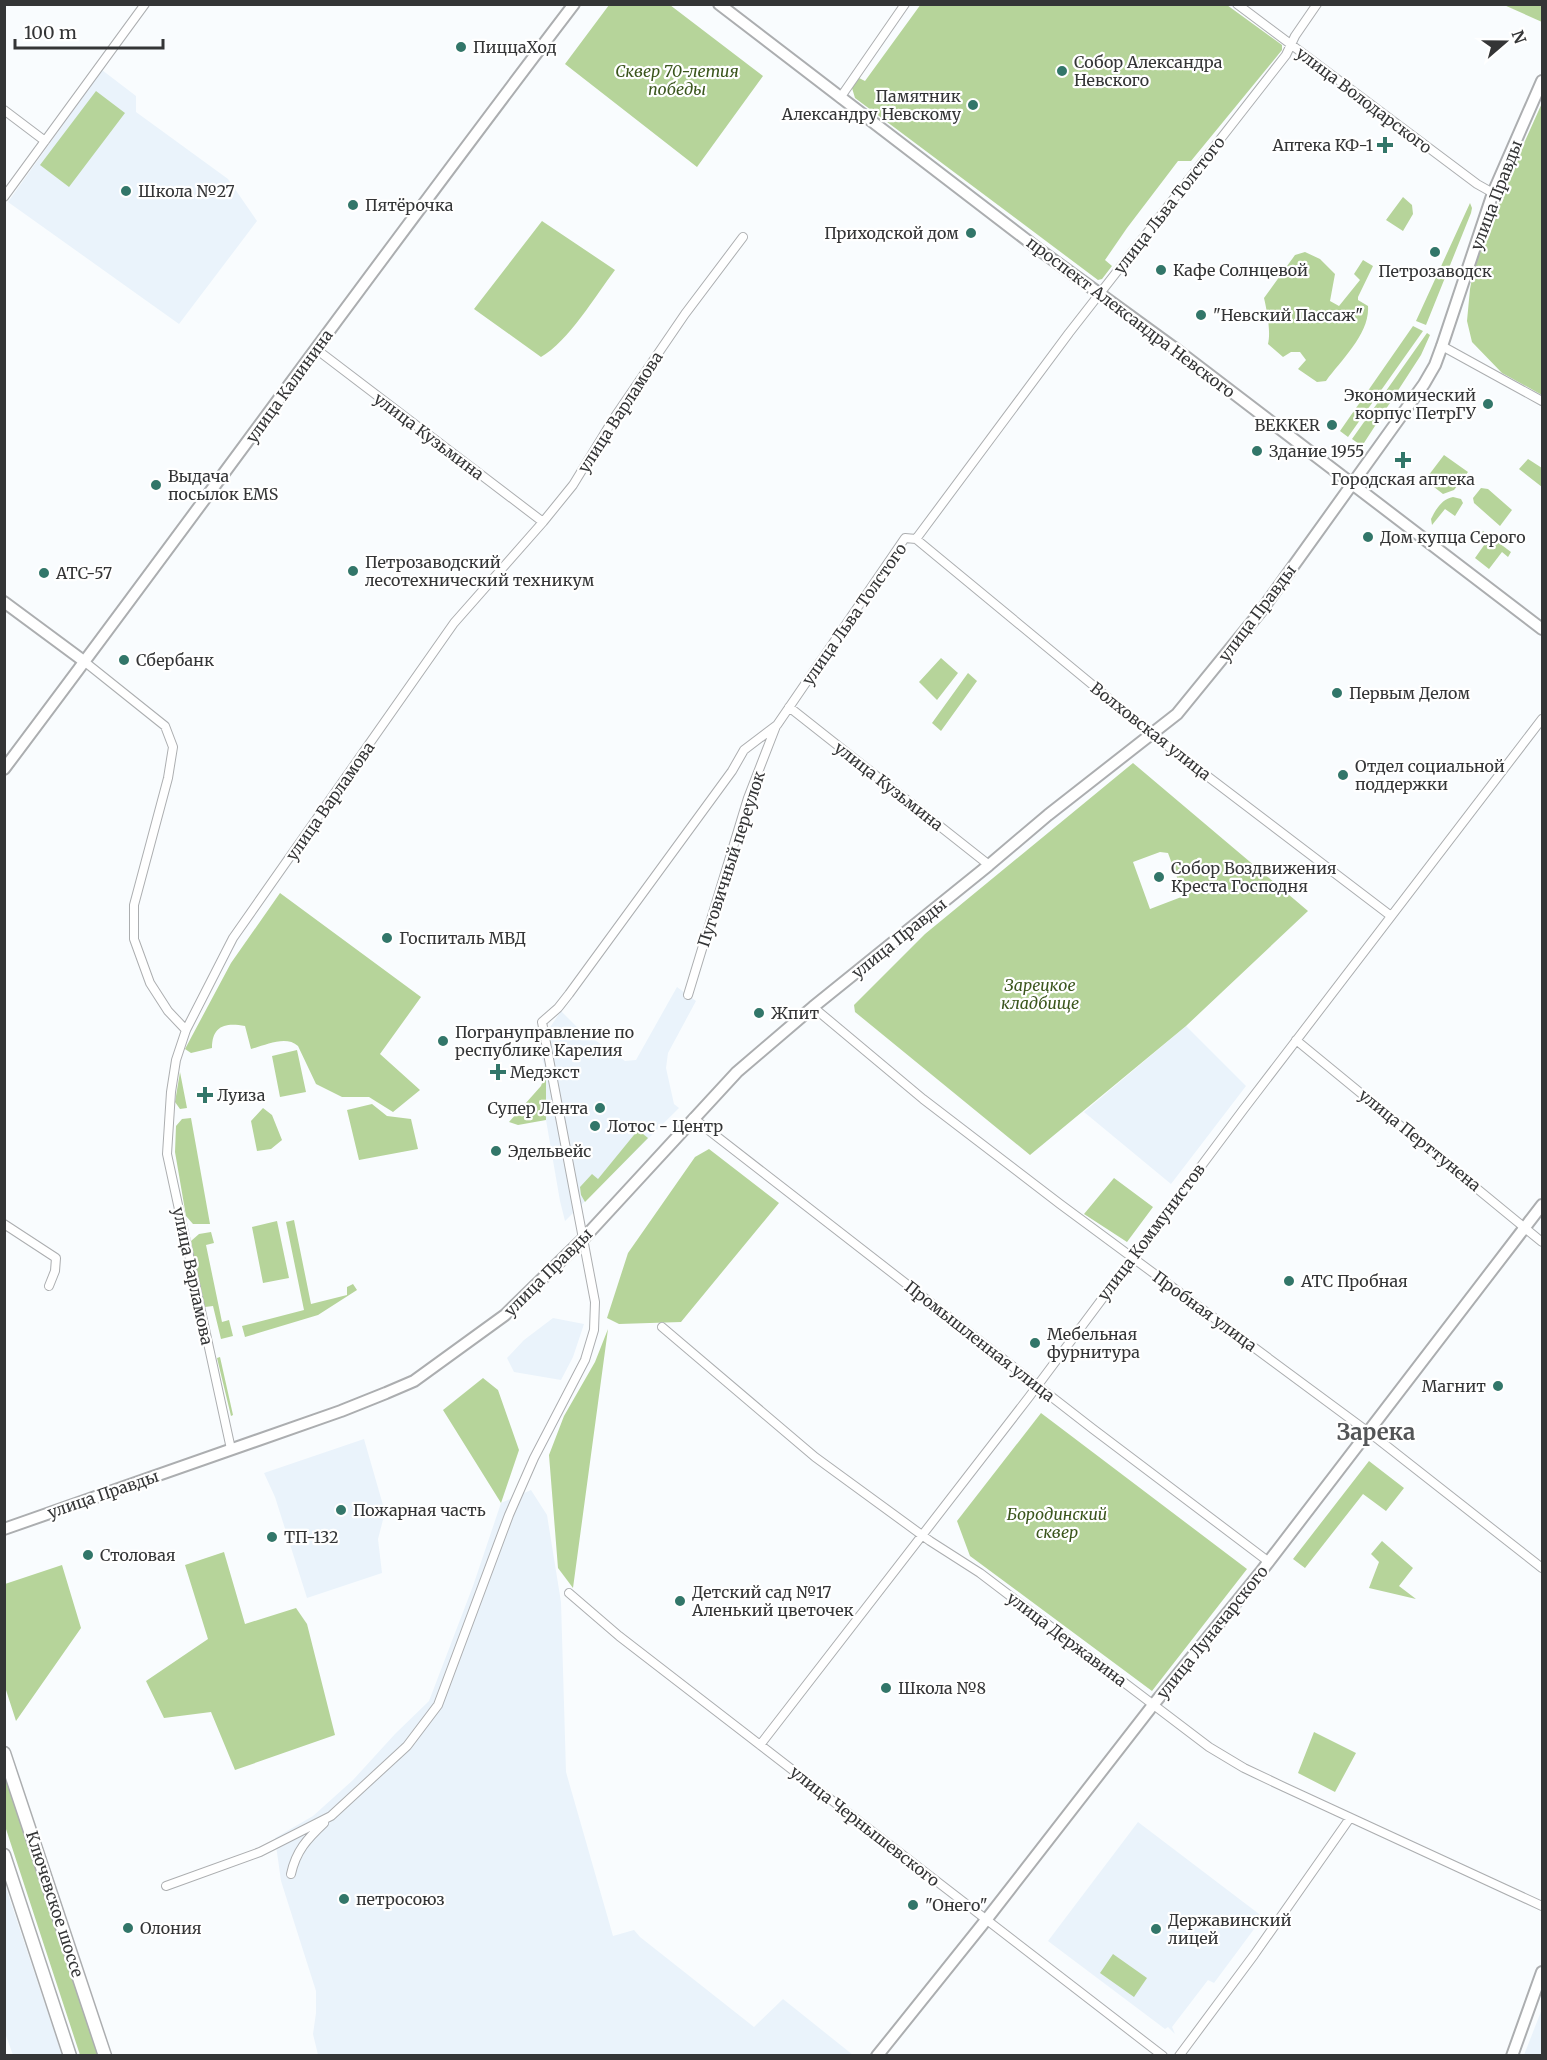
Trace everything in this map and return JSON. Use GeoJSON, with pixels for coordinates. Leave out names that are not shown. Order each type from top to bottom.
{"type":"FeatureCollection","features":[{"type":"Feature","properties":{"kind":"main road","name":"улица Калинина"},"geometry":{"type":"LineString","coordinates":[[4,769],[574,4]]}},
{"type":"Feature","properties":{"kind":"main road","name":"проспект Александра Невского"},"geometry":{"type":"LineString","coordinates":[[719,4],[1041,251],[1101,293],[1542,629]]}},
{"type":"Feature","properties":{"kind":"main road","name":"улица Правды"},"geometry":{"type":"LineString","coordinates":[[4,1529],[341,1412],[414,1381],[505,1315],[584,1238],[737,1072],[1048,814],[1177,714],[1261,611],[1424,384],[1442,346],[1493,193],[1542,81]]}},
{"type":"Feature","properties":{"kind":"main road"},"geometry":{"type":"LineString","coordinates":[[4,602],[85,662]]}},
{"type":"Feature","properties":{"kind":"main road","name":"улица Луначарского"},"geometry":{"type":"LineString","coordinates":[[877,2055],[1269,1562],[1542,1205]]}},
{"type":"Feature","properties":{"kind":"main road","name":"Ключевское шоссе"},"geometry":{"type":"LineString","coordinates":[[4,1753],[105,2055]]}},
{"type":"Feature","properties":{"kind":"main road","name":"Ключевское шоссе"},"geometry":{"type":"LineString","coordinates":[[4,1855],[70,2055]]}},
{"type":"Feature","properties":{"kind":"main road"},"geometry":{"type":"LineString","coordinates":[[1512,2055],[1542,1972]]}},
{"type":"Feature","properties":{"kind":"street"},"geometry":{"type":"LineString","coordinates":[[4,197],[145,4]]}},
{"type":"Feature","properties":{"kind":"street"},"geometry":{"type":"LineString","coordinates":[[840,98],[905,4]]}},
{"type":"Feature","properties":{"kind":"street","name":"улица Володарского"},"geometry":{"type":"LineString","coordinates":[[1237,4],[1477,184],[1493,193]]}},
{"type":"Feature","properties":{"kind":"street","name":"улица Льва Толстого"},"geometry":{"type":"LineString","coordinates":[[584,1238],[542,1022],[558,1008],[575,986],[732,771],[744,750],[777,725],[905,538],[916,539],[1069,333],[1292,46],[1295,36],[1317,4]]}},
{"type":"Feature","properties":{"kind":"street"},"geometry":{"type":"LineString","coordinates":[[4,110],[45,141]]}},
{"type":"Feature","properties":{"kind":"street","name":"улица Варламова"},"geometry":{"type":"LineString","coordinates":[[231,1449],[166,1154],[176,1060],[186,1030],[233,938],[454,623],[573,485],[614,418],[685,314],[743,237]]}},
{"type":"Feature","properties":{"kind":"street"},"geometry":{"type":"LineString","coordinates":[[1442,346],[1542,401]]}},
{"type":"Feature","properties":{"kind":"street","name":"улица Кузьмина"},"geometry":{"type":"LineString","coordinates":[[316,349],[543,522]]}},
{"type":"Feature","properties":{"kind":"street","name":"Волховская улица"},"geometry":{"type":"LineString","coordinates":[[916,539],[1152,734],[1391,916]]}},
{"type":"Feature","properties":{"kind":"street"},"geometry":{"type":"LineString","coordinates":[[85,662],[165,726],[173,747],[168,778],[134,905],[134,939],[145,970],[160,999],[186,1030]]}},
{"type":"Feature","properties":{"kind":"street","name":"улица Кузьмина"},"geometry":{"type":"LineString","coordinates":[[789,707],[989,865]]}},
{"type":"Feature","properties":{"kind":"street","name":"улица Коммунистов"},"geometry":{"type":"LineString","coordinates":[[760,1745],[1038,1386],[1132,1257],[1542,719]]}},
{"type":"Feature","properties":{"kind":"street","name":"Пуговичный переулок"},"geometry":{"type":"LineString","coordinates":[[688,995],[748,798],[777,725]]}},
{"type":"Feature","properties":{"kind":"street","name":"Пробная улица"},"geometry":{"type":"LineString","coordinates":[[813,1007],[923,1099],[1369,1432],[1542,1568]]}},
{"type":"Feature","properties":{"kind":"street","name":"улица Перттунена"},"geometry":{"type":"LineString","coordinates":[[1296,1040],[1542,1242]]}},
{"type":"Feature","properties":{"kind":"street","name":"Промышленная улица"},"geometry":{"type":"LineString","coordinates":[[693,1118],[1269,1562]]}},
{"type":"Feature","properties":{"kind":"street"},"geometry":{"type":"LineString","coordinates":[[4,1224],[56,1258],[55,1271],[48,1286]]}},
{"type":"Feature","properties":{"kind":"street"},"geometry":{"type":"LineString","coordinates":[[291,1874],[295,1857],[307,1839],[407,1746],[438,1705],[508,1515],[534,1458],[585,1360],[594,1330],[595,1302],[584,1238]]}},
{"type":"Feature","properties":{"kind":"street","name":"улица Державина"},"geometry":{"type":"LineString","coordinates":[[662,1328],[810,1452],[921,1535],[980,1573],[1209,1747],[1244,1768],[1542,1906]]}},
{"type":"Feature","properties":{"kind":"street","name":"улица Чернышевского"},"geometry":{"type":"LineString","coordinates":[[569,1593],[619,1636],[1163,2055]]}},
{"type":"Feature","properties":{"kind":"street"},"geometry":{"type":"LineString","coordinates":[[166,1886],[260,1852],[331,1816]]}},
{"type":"Feature","properties":{"kind":"street"},"geometry":{"type":"LineString","coordinates":[[1179,2055],[1240,1974],[1350,1818]]}},
{"type":"Feature","properties":{"kind":"shaded area","name":"Школа №27"},"geometry":{"type":"Polygon","coordinates":[[[102,70],[136,96],[136,112],[228,179],[257,221],[179,324],[8,202],[102,70]]]}},
{"type":"Feature","properties":{"kind":"shaded area"},"geometry":{"type":"Polygon","coordinates":[[[677,987],[696,1001],[668,1053],[666,1068],[674,1104],[679,1108],[565,1221],[546,1120],[546,1072],[536,1036],[549,1029],[561,1011],[579,1029],[625,1061],[636,1060],[677,987]]]}},
{"type":"Feature","properties":{"kind":"shaded area"},"geometry":{"type":"Polygon","coordinates":[[[1186,1026],[1246,1086],[1171,1184],[1084,1112],[1186,1026]]]}},
{"type":"Feature","properties":{"kind":"shaded area"},"geometry":{"type":"Polygon","coordinates":[[[553,1318],[584,1324],[573,1357],[561,1380],[514,1372],[507,1358],[524,1340],[553,1318]]]}},
{"type":"Feature","properties":{"kind":"shaded area"},"geometry":{"type":"Polygon","coordinates":[[[364,1439],[385,1512],[378,1539],[382,1573],[307,1598],[275,1497],[264,1473],[364,1439]]]}},
{"type":"Feature","properties":{"kind":"shaded area"},"geometry":{"type":"Polygon","coordinates":[[[531,1490],[547,1515],[561,1602],[566,1772],[613,1936],[634,1930],[754,2027],[783,1999],[853,2055],[318,2055],[313,2034],[316,1991],[281,1881],[275,1838],[313,1816],[353,1780],[429,1701],[473,1586],[501,1503],[531,1490]]]}},
{"type":"Feature","properties":{"kind":"shaded area","name":"Державинский лицей"},"geometry":{"type":"Polygon","coordinates":[[[1138,1822],[1263,1917],[1214,1983],[1208,1980],[1172,2027],[1175,2034],[1168,2027],[1165,2029],[1048,1941],[1138,1822]]]}},
{"type":"Feature","properties":{"kind":"shaded area"},"geometry":{"type":"Polygon","coordinates":[[[5,1885],[62,2055],[13,2055],[5,2033],[5,1885]]]}},
{"type":"Feature","properties":{"kind":"shaded area"},"geometry":{"type":"Polygon","coordinates":[[[1542,2009],[1542,2055],[1524,2055],[1542,2009]]]}},
{"type":"Feature","properties":{"kind":"green space"},"geometry":{"type":"Polygon","coordinates":[[[921,4],[1227,5],[1282,45],[1282,50],[1191,161],[1178,161],[1105,260],[1112,266],[1102,279],[1098,280],[855,98],[852,88],[859,78],[865,81],[921,4]]]}},
{"type":"Feature","properties":{"kind":"green space","name":"Сквер 70-летия победы"},"geometry":{"type":"Polygon","coordinates":[[[609,5],[670,5],[763,76],[697,167],[565,64],[609,5]]]}},
{"type":"Feature","properties":{"kind":"green space"},"geometry":{"type":"Polygon","coordinates":[[[1504,5],[1542,5],[1542,22],[1504,5]]]}},
{"type":"Feature","properties":{"kind":"green space"},"geometry":{"type":"Polygon","coordinates":[[[96,91],[125,113],[69,187],[40,165],[96,91]]]}},
{"type":"Feature","properties":{"kind":"green space"},"geometry":{"type":"Polygon","coordinates":[[[1542,103],[1542,395],[1502,373],[1472,342],[1467,321],[1474,268],[1508,179],[1542,103]]]}},
{"type":"Feature","properties":{"kind":"green space"},"geometry":{"type":"Polygon","coordinates":[[[1403,197],[1412,205],[1413,214],[1403,231],[1386,220],[1403,197]]]}},
{"type":"Feature","properties":{"kind":"green space"},"geometry":{"type":"Polygon","coordinates":[[[1470,203],[1471,213],[1426,325],[1416,321],[1470,203]]]}},
{"type":"Feature","properties":{"kind":"green space"},"geometry":{"type":"Polygon","coordinates":[[[542,221],[615,270],[561,341],[541,357],[474,309],[542,221]]]}},
{"type":"Feature","properties":{"kind":"green space"},"geometry":{"type":"Polygon","coordinates":[[[1305,252],[1320,259],[1335,274],[1330,301],[1339,306],[1360,280],[1354,274],[1363,260],[1373,266],[1358,297],[1358,300],[1368,306],[1364,327],[1353,346],[1326,381],[1317,382],[1298,369],[1306,360],[1300,352],[1291,352],[1283,357],[1268,344],[1269,328],[1264,298],[1295,255],[1305,252]]]}},
{"type":"Feature","properties":{"kind":"green space"},"geometry":{"type":"Polygon","coordinates":[[[1413,326],[1423,331],[1348,437],[1340,431],[1413,326]]]}},
{"type":"Feature","properties":{"kind":"green space"},"geometry":{"type":"Polygon","coordinates":[[[1427,333],[1430,335],[1421,355],[1362,446],[1352,439],[1427,333]]]}},
{"type":"Feature","properties":{"kind":"green space"},"geometry":{"type":"Polygon","coordinates":[[[1444,455],[1468,472],[1454,490],[1443,494],[1425,480],[1444,455]]]}},
{"type":"Feature","properties":{"kind":"green space"},"geometry":{"type":"Polygon","coordinates":[[[1528,459],[1542,468],[1542,487],[1519,469],[1528,459]]]}},
{"type":"Feature","properties":{"kind":"green space"},"geometry":{"type":"Polygon","coordinates":[[[1481,488],[1488,489],[1512,510],[1500,526],[1474,503],[1473,498],[1481,488]]]}},
{"type":"Feature","properties":{"kind":"green space"},"geometry":{"type":"Polygon","coordinates":[[[1453,497],[1461,499],[1463,503],[1455,516],[1445,509],[1432,525],[1431,519],[1437,508],[1453,497]]]}},
{"type":"Feature","properties":{"kind":"green space"},"geometry":{"type":"Polygon","coordinates":[[[1483,531],[1511,552],[1508,557],[1502,552],[1489,569],[1475,558],[1487,541],[1480,535],[1483,531]]]}},
{"type":"Feature","properties":{"kind":"green space"},"geometry":{"type":"Polygon","coordinates":[[[941,658],[958,673],[937,700],[919,682],[941,658]]]}},
{"type":"Feature","properties":{"kind":"green space"},"geometry":{"type":"Polygon","coordinates":[[[968,673],[977,681],[941,731],[932,723],[968,673]]]}},
{"type":"Feature","properties":{"kind":"green space","name":"Зарецкое кладбище"},"geometry":{"type":"Polygon","coordinates":[[[1133,763],[1308,911],[1186,1026],[1030,1155],[855,1012],[854,1005],[925,934],[1133,763]],[[1160,852],[1133,862],[1150,909],[1184,896],[1168,853],[1160,852]]]}},
{"type":"Feature","properties":{"kind":"green space"},"geometry":{"type":"Polygon","coordinates":[[[280,893],[421,997],[380,1054],[420,1090],[393,1112],[369,1097],[342,1097],[316,1084],[298,1046],[293,1043],[282,1041],[251,1049],[245,1026],[221,1027],[214,1035],[212,1048],[191,1053],[185,1049],[231,963],[280,893]]]}},
{"type":"Feature","properties":{"kind":"green space"},"geometry":{"type":"Polygon","coordinates":[[[297,1050],[306,1092],[280,1097],[272,1056],[297,1050]]]}},
{"type":"Feature","properties":{"kind":"green space"},"geometry":{"type":"Polygon","coordinates":[[[180,1072],[187,1108],[180,1109],[175,1102],[180,1072]]]}},
{"type":"Feature","properties":{"kind":"green space"},"geometry":{"type":"Polygon","coordinates":[[[546,1072],[546,1120],[518,1125],[509,1122],[541,1086],[546,1072]]]}},
{"type":"Feature","properties":{"kind":"green space"},"geometry":{"type":"Polygon","coordinates":[[[372,1104],[387,1116],[411,1119],[418,1149],[359,1160],[347,1110],[372,1104]]]}},
{"type":"Feature","properties":{"kind":"green space"},"geometry":{"type":"Polygon","coordinates":[[[263,1108],[272,1115],[282,1140],[271,1149],[257,1151],[251,1121],[263,1108]]]}},
{"type":"Feature","properties":{"kind":"green space"},"geometry":{"type":"Polygon","coordinates":[[[191,1118],[210,1224],[193,1224],[186,1216],[175,1152],[176,1126],[182,1119],[191,1118]]]}},
{"type":"Feature","properties":{"kind":"green space"},"geometry":{"type":"Polygon","coordinates":[[[638,1130],[648,1138],[585,1202],[580,1187],[592,1174],[598,1179],[638,1130]]]}},
{"type":"Feature","properties":{"kind":"green space"},"geometry":{"type":"Polygon","coordinates":[[[709,1149],[779,1203],[681,1322],[619,1324],[607,1318],[628,1253],[695,1157],[709,1149]]]}},
{"type":"Feature","properties":{"kind":"green space"},"geometry":{"type":"Polygon","coordinates":[[[1114,1178],[1153,1207],[1127,1242],[1084,1214],[1114,1178]]]}},
{"type":"Feature","properties":{"kind":"green space"},"geometry":{"type":"Polygon","coordinates":[[[294,1220],[311,1304],[347,1295],[347,1287],[353,1284],[357,1290],[318,1315],[245,1337],[242,1326],[304,1310],[286,1222],[294,1220]]]}},
{"type":"Feature","properties":{"kind":"green space"},"geometry":{"type":"Polygon","coordinates":[[[277,1221],[289,1278],[263,1283],[252,1227],[277,1221]]]}},
{"type":"Feature","properties":{"kind":"green space"},"geometry":{"type":"Polygon","coordinates":[[[211,1232],[214,1243],[206,1245],[222,1322],[229,1320],[233,1336],[221,1339],[213,1306],[205,1307],[191,1241],[199,1234],[211,1232]]]}},
{"type":"Feature","properties":{"kind":"green space"},"geometry":{"type":"Polygon","coordinates":[[[608,1329],[573,1588],[558,1568],[549,1455],[564,1416],[595,1362],[608,1329]]]}},
{"type":"Feature","properties":{"kind":"green space"},"geometry":{"type":"Polygon","coordinates":[[[220,1357],[233,1415],[231,1416],[217,1358],[220,1357]]]}},
{"type":"Feature","properties":{"kind":"green space"},"geometry":{"type":"Polygon","coordinates":[[[483,1378],[498,1390],[519,1450],[501,1503],[443,1410],[483,1378]]]}},
{"type":"Feature","properties":{"kind":"green space","name":"Бородинский сквер"},"geometry":{"type":"Polygon","coordinates":[[[1041,1413],[1247,1569],[1152,1691],[970,1556],[957,1521],[1041,1413]]]}},
{"type":"Feature","properties":{"kind":"green space"},"geometry":{"type":"Polygon","coordinates":[[[1369,1461],[1404,1488],[1386,1511],[1363,1494],[1305,1568],[1293,1559],[1369,1461]]]}},
{"type":"Feature","properties":{"kind":"green space"},"geometry":{"type":"Polygon","coordinates":[[[1382,1541],[1413,1568],[1399,1586],[1416,1599],[1369,1588],[1379,1562],[1371,1554],[1382,1541]]]}},
{"type":"Feature","properties":{"kind":"green space"},"geometry":{"type":"Polygon","coordinates":[[[224,1552],[245,1624],[296,1608],[307,1624],[335,1735],[235,1770],[211,1712],[164,1718],[146,1681],[208,1639],[185,1565],[224,1552]]]}},
{"type":"Feature","properties":{"kind":"green space"},"geometry":{"type":"Polygon","coordinates":[[[62,1565],[81,1628],[16,1721],[5,1687],[5,1584],[62,1565]]]}},
{"type":"Feature","properties":{"kind":"green space"},"geometry":{"type":"Polygon","coordinates":[[[1314,1732],[1356,1753],[1335,1792],[1298,1773],[1314,1732]]]}},
{"type":"Feature","properties":{"kind":"green space"},"geometry":{"type":"Polygon","coordinates":[[[4,1777],[98,2055],[80,2055],[5,1826],[4,1777]]]}},
{"type":"Feature","properties":{"kind":"green space"},"geometry":{"type":"Polygon","coordinates":[[[1113,1954],[1147,1978],[1134,1997],[1100,1973],[1113,1954]]]}},
{"type":"Feature","properties":{"kind":"place","name":"ПиццаХод"},"geometry":{"type":"Point","coordinates":[461,47]}},
{"type":"Feature","properties":{"kind":"place","name":"Собор Александра Невского"},"geometry":{"type":"Point","coordinates":[1062,71]}},
{"type":"Feature","properties":{"kind":"place","name":"Памятник Александру Невскому"},"geometry":{"type":"Point","coordinates":[973,105]}},
{"type":"Feature","properties":{"kind":"place","name":"Аптека КФ-1"},"geometry":{"type":"Point","coordinates":[1385,145]}},
{"type":"Feature","properties":{"kind":"place","name":"Школа №27"},"geometry":{"type":"Point","coordinates":[126,191]}},
{"type":"Feature","properties":{"kind":"place","name":"Пятёрочка"},"geometry":{"type":"Point","coordinates":[353,205]}},
{"type":"Feature","properties":{"kind":"place","name":"Приходской дом"},"geometry":{"type":"Point","coordinates":[971,233]}},
{"type":"Feature","properties":{"kind":"place","name":"Петрозаводск"},"geometry":{"type":"Point","coordinates":[1435,252]}},
{"type":"Feature","properties":{"kind":"place","name":"Кафе Солнцевой"},"geometry":{"type":"Point","coordinates":[1161,270]}},
{"type":"Feature","properties":{"kind":"place","name":"\"Невский Пассаж\""},"geometry":{"type":"Point","coordinates":[1201,315]}},
{"type":"Feature","properties":{"kind":"place","name":"Экономический корпус ПетрГУ"},"geometry":{"type":"Point","coordinates":[1488,404]}},
{"type":"Feature","properties":{"kind":"place","name":"BEKKER"},"geometry":{"type":"Point","coordinates":[1332,425]}},
{"type":"Feature","properties":{"kind":"place","name":"Здание 1955"},"geometry":{"type":"Point","coordinates":[1257,451]}},
{"type":"Feature","properties":{"kind":"place","name":"Городская аптека"},"geometry":{"type":"Point","coordinates":[1403,460]}},
{"type":"Feature","properties":{"kind":"place","name":"Выдача посылок EMS"},"geometry":{"type":"Point","coordinates":[156,485]}},
{"type":"Feature","properties":{"kind":"place","name":"Дом купца Серого"},"geometry":{"type":"Point","coordinates":[1368,537]}},
{"type":"Feature","properties":{"kind":"place","name":"Петрозаводский лесотехнический техникум"},"geometry":{"type":"Point","coordinates":[353,571]}},
{"type":"Feature","properties":{"kind":"place","name":"АТС-57"},"geometry":{"type":"Point","coordinates":[44,573]}},
{"type":"Feature","properties":{"kind":"place","name":"Сбербанк"},"geometry":{"type":"Point","coordinates":[124,660]}},
{"type":"Feature","properties":{"kind":"place","name":"Первым Делом"},"geometry":{"type":"Point","coordinates":[1337,693]}},
{"type":"Feature","properties":{"kind":"place","name":"Отдел социальной поддержки"},"geometry":{"type":"Point","coordinates":[1343,775]}},
{"type":"Feature","properties":{"kind":"place","name":"Собор Воздвижения Креста Господня"},"geometry":{"type":"Point","coordinates":[1159,877]}},
{"type":"Feature","properties":{"kind":"place","name":"Госпиталь МВД"},"geometry":{"type":"Point","coordinates":[387,938]}},
{"type":"Feature","properties":{"kind":"place","name":"Жпит"},"geometry":{"type":"Point","coordinates":[759,1013]}},
{"type":"Feature","properties":{"kind":"place","name":"Погрануправление по республике Карелия"},"geometry":{"type":"Point","coordinates":[443,1041]}},
{"type":"Feature","properties":{"kind":"place","name":"Медэкст"},"geometry":{"type":"Point","coordinates":[498,1072]}},
{"type":"Feature","properties":{"kind":"place","name":"Луиза"},"geometry":{"type":"Point","coordinates":[205,1095]}},
{"type":"Feature","properties":{"kind":"place","name":"Супер Лента"},"geometry":{"type":"Point","coordinates":[600,1108]}},
{"type":"Feature","properties":{"kind":"place","name":"Лотос - Центр"},"geometry":{"type":"Point","coordinates":[595,1126]}},
{"type":"Feature","properties":{"kind":"place","name":"Эдельвейс"},"geometry":{"type":"Point","coordinates":[496,1151]}},
{"type":"Feature","properties":{"kind":"place","name":"АТС Пробная"},"geometry":{"type":"Point","coordinates":[1289,1281]}},
{"type":"Feature","properties":{"kind":"place","name":"Мебельная фурнитура"},"geometry":{"type":"Point","coordinates":[1035,1343]}},
{"type":"Feature","properties":{"kind":"place","name":"Магнит"},"geometry":{"type":"Point","coordinates":[1498,1386]}},
{"type":"Feature","properties":{"kind":"place","name":"Пожарная часть"},"geometry":{"type":"Point","coordinates":[341,1510]}},
{"type":"Feature","properties":{"kind":"place","name":"ТП-132"},"geometry":{"type":"Point","coordinates":[272,1537]}},
{"type":"Feature","properties":{"kind":"place","name":"Столовая"},"geometry":{"type":"Point","coordinates":[88,1555]}},
{"type":"Feature","properties":{"kind":"place","name":"Детский сад №17 Аленький цветочек"},"geometry":{"type":"Point","coordinates":[680,1601]}},
{"type":"Feature","properties":{"kind":"place","name":"Школа №8"},"geometry":{"type":"Point","coordinates":[886,1688]}},
{"type":"Feature","properties":{"kind":"place","name":"петросоюз"},"geometry":{"type":"Point","coordinates":[344,1899]}},
{"type":"Feature","properties":{"kind":"place","name":"\"Онего\""},"geometry":{"type":"Point","coordinates":[913,1905]}},
{"type":"Feature","properties":{"kind":"place","name":"Олония"},"geometry":{"type":"Point","coordinates":[128,1928]}},
{"type":"Feature","properties":{"kind":"place","name":"Державинский лицей"},"geometry":{"type":"Point","coordinates":[1156,1929]}},
{"type":"Feature","properties":{"kind":"district","name":"Зарека"},"geometry":{"type":"Point","coordinates":[1376,1432]}}]}
